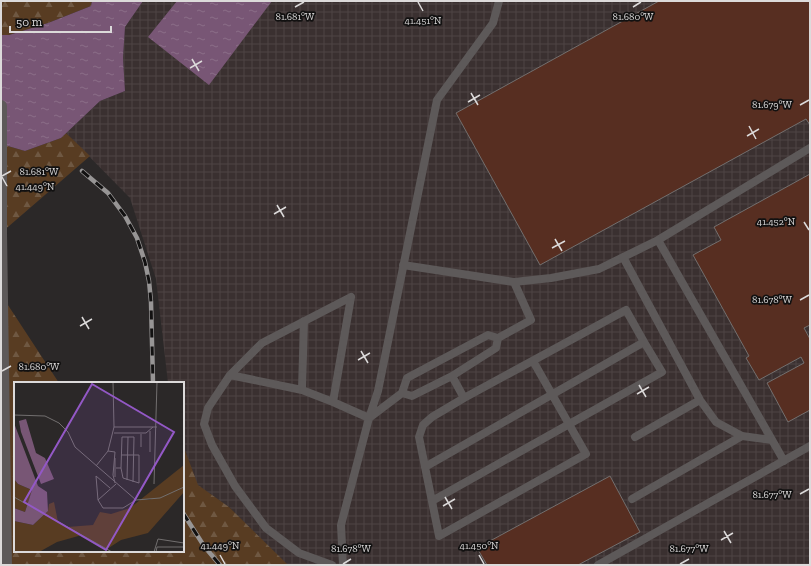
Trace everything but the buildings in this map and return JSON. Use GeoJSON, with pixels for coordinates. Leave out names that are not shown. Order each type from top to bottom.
{"type":"FeatureCollection","features":[{"type":"Feature","properties":{"kind":"main road"},"geometry":{"type":"LineString","coordinates":[[1,106],[1,233],[6,565]]}},
{"type":"Feature","properties":{"kind":"lane"},"geometry":{"type":"LineString","coordinates":[[343,565],[341,526],[369,418],[378,391],[437,100],[493,23],[499,1]]}},
{"type":"Feature","properties":{"kind":"lane"},"geometry":{"type":"LineString","coordinates":[[403,265],[514,282],[551,278],[599,269],[658,240],[810,148]]}},
{"type":"Feature","properties":{"kind":"lane"},"geometry":{"type":"LineString","coordinates":[[658,240],[784,461]]}},
{"type":"Feature","properties":{"kind":"lane"},"geometry":{"type":"LineString","coordinates":[[623,257],[700,400],[716,422],[742,436],[772,440]]}},
{"type":"Feature","properties":{"kind":"lane"},"geometry":{"type":"LineString","coordinates":[[369,418],[402,393],[407,378],[488,335],[498,338],[531,320],[514,282]]}},
{"type":"Feature","properties":{"kind":"lane"},"geometry":{"type":"LineString","coordinates":[[332,565],[299,553],[266,528],[235,486],[212,445],[204,424],[208,408],[230,375],[262,343],[351,297],[333,402]]}},
{"type":"Feature","properties":{"kind":"lane"},"geometry":{"type":"LineString","coordinates":[[432,501],[570,424],[662,372],[626,310],[464,398],[432,417],[423,424],[419,437],[439,536],[586,454],[570,424],[553,394],[533,361]]}},
{"type":"Feature","properties":{"kind":"lane"},"geometry":{"type":"LineString","coordinates":[[302,390],[304,321]]}},
{"type":"Feature","properties":{"kind":"lane"},"geometry":{"type":"LineString","coordinates":[[402,393],[412,396],[452,376],[496,348],[498,338]]}},
{"type":"Feature","properties":{"kind":"lane"},"geometry":{"type":"LineString","coordinates":[[425,467],[644,342]]}},
{"type":"Feature","properties":{"kind":"lane"},"geometry":{"type":"LineString","coordinates":[[230,375],[302,390],[369,418]]}},
{"type":"Feature","properties":{"kind":"lane"},"geometry":{"type":"LineString","coordinates":[[452,376],[464,398]]}},
{"type":"Feature","properties":{"kind":"lane"},"geometry":{"type":"LineString","coordinates":[[635,438],[700,400]]}},
{"type":"Feature","properties":{"kind":"lane"},"geometry":{"type":"LineString","coordinates":[[632,499],[742,436]]}},
{"type":"Feature","properties":{"kind":"lane"},"geometry":{"type":"LineString","coordinates":[[598,565],[810,446]]}},
{"type":"Feature","properties":{"kind":"shaded area"},"geometry":{"type":"Polygon","coordinates":[[[143,1],[810,1],[810,565],[286,564],[229,507],[197,485],[184,448],[184,382],[168,382],[156,279],[130,198],[66,133],[100,101],[125,91],[123,58],[125,27],[143,1]]]}},
{"type":"Feature","properties":{"kind":"green space"},"geometry":{"type":"Polygon","coordinates":[[[1,1],[92,1],[91,6],[48,23],[9,35],[1,35],[1,1]]]}},
{"type":"Feature","properties":{"kind":"green space"},"geometry":{"type":"Polygon","coordinates":[[[66,133],[90,156],[1,233],[1,144],[25,151],[61,138],[66,133]]]}},
{"type":"Feature","properties":{"kind":"green space"},"geometry":{"type":"Polygon","coordinates":[[[1,233],[2,296],[58,382],[14,382],[14,552],[184,552],[184,448],[198,485],[229,507],[288,565],[6,565],[3,396],[1,394],[1,233]]]}},
{"type":"Feature","properties":{"kind":"water"},"geometry":{"type":"Polygon","coordinates":[[[92,1],[143,1],[125,27],[123,58],[125,91],[100,101],[61,138],[25,151],[1,144],[1,35],[9,35],[48,23],[91,6],[92,1]]]}},
{"type":"Feature","properties":{"kind":"water"},"geometry":{"type":"Polygon","coordinates":[[[177,1],[272,1],[209,85],[148,37],[177,1]]]}},
{"type":"Feature","properties":{"kind":"railway"},"geometry":{"type":"LineString","coordinates":[[82,171],[108,193],[125,216],[137,238],[145,262],[149,281],[153,382]]}},
{"type":"Feature","properties":{"kind":"railway"},"geometry":{"type":"LineString","coordinates":[[184,515],[204,546],[220,565]]}}]}
